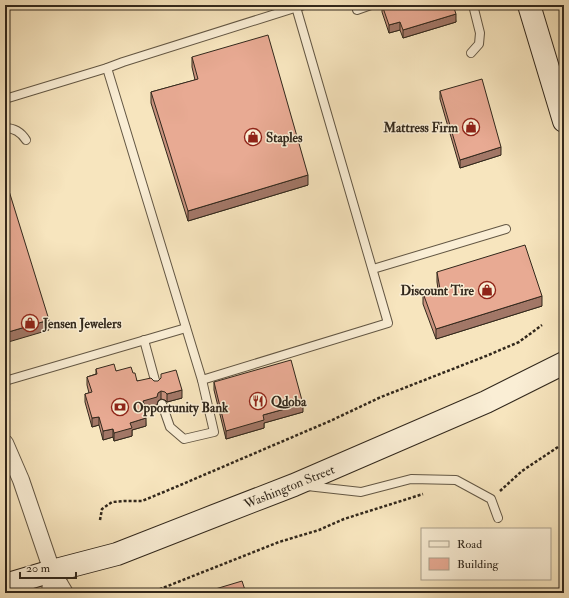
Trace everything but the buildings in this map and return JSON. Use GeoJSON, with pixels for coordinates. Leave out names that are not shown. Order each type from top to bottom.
{"type":"FeatureCollection","features":[{"type":"Feature","properties":{"kind":"main road"},"geometry":{"type":"LineString","coordinates":[[529,5],[564,121]]}},
{"type":"Feature","properties":{"kind":"main road","name":"Washington Street"},"geometry":{"type":"LineString","coordinates":[[5,586],[52,571],[117,554],[294,485],[486,402],[564,363]]}},
{"type":"Feature","properties":{"kind":"street"},"geometry":{"type":"LineString","coordinates":[[5,443],[21,480],[52,571],[65,593]]}},
{"type":"Feature","properties":{"kind":"street"},"geometry":{"type":"LineString","coordinates":[[50,593],[52,571]]}},
{"type":"Feature","properties":{"kind":"lane"},"geometry":{"type":"LineString","coordinates":[[357,10],[371,5]]}},
{"type":"Feature","properties":{"kind":"lane"},"geometry":{"type":"LineString","coordinates":[[472,5],[480,33],[479,44],[472,53]]}},
{"type":"Feature","properties":{"kind":"lane"},"geometry":{"type":"LineString","coordinates":[[5,99],[300,6],[388,323],[202,380]]}},
{"type":"Feature","properties":{"kind":"lane"},"geometry":{"type":"LineString","coordinates":[[107,68],[202,380],[214,432],[184,439],[170,427],[162,404]]}},
{"type":"Feature","properties":{"kind":"lane"},"geometry":{"type":"LineString","coordinates":[[5,128],[11,128],[21,132],[26,140]]}},
{"type":"Feature","properties":{"kind":"lane"},"geometry":{"type":"LineString","coordinates":[[373,270],[506,229]]}},
{"type":"Feature","properties":{"kind":"lane"},"geometry":{"type":"LineString","coordinates":[[5,381],[186,328]]}},
{"type":"Feature","properties":{"kind":"lane"},"geometry":{"type":"LineString","coordinates":[[144,340],[156,384]]}},
{"type":"Feature","properties":{"kind":"lane"},"geometry":{"type":"LineString","coordinates":[[294,485],[361,492],[411,479],[456,480],[491,498],[498,518]]}},
{"type":"Feature","properties":{"kind":"path"},"geometry":{"type":"LineString","coordinates":[[100,520],[102,509],[112,502],[125,500],[142,501],[164,492],[330,421],[381,397],[458,368],[519,342],[542,325]]}},
{"type":"Feature","properties":{"kind":"path"},"geometry":{"type":"LineString","coordinates":[[498,492],[522,472],[564,443]]}},
{"type":"Feature","properties":{"kind":"path"},"geometry":{"type":"LineString","coordinates":[[150,593],[279,542],[319,530],[344,519],[424,494]]}},
{"type":"Feature","properties":{"kind":"place","name":"Mattress Firm"},"geometry":{"type":"Point","coordinates":[471,127]}},
{"type":"Feature","properties":{"kind":"place","name":"Staples"},"geometry":{"type":"Point","coordinates":[253,137]}},
{"type":"Feature","properties":{"kind":"place","name":"Discount Tire"},"geometry":{"type":"Point","coordinates":[487,290]}},
{"type":"Feature","properties":{"kind":"place","name":"Jensen Jewelers"},"geometry":{"type":"Point","coordinates":[30,323]}},
{"type":"Feature","properties":{"kind":"place","name":"Qdoba"},"geometry":{"type":"Point","coordinates":[258,401]}},
{"type":"Feature","properties":{"kind":"place","name":"Opportunity Bank"},"geometry":{"type":"Point","coordinates":[120,407]}}]}
